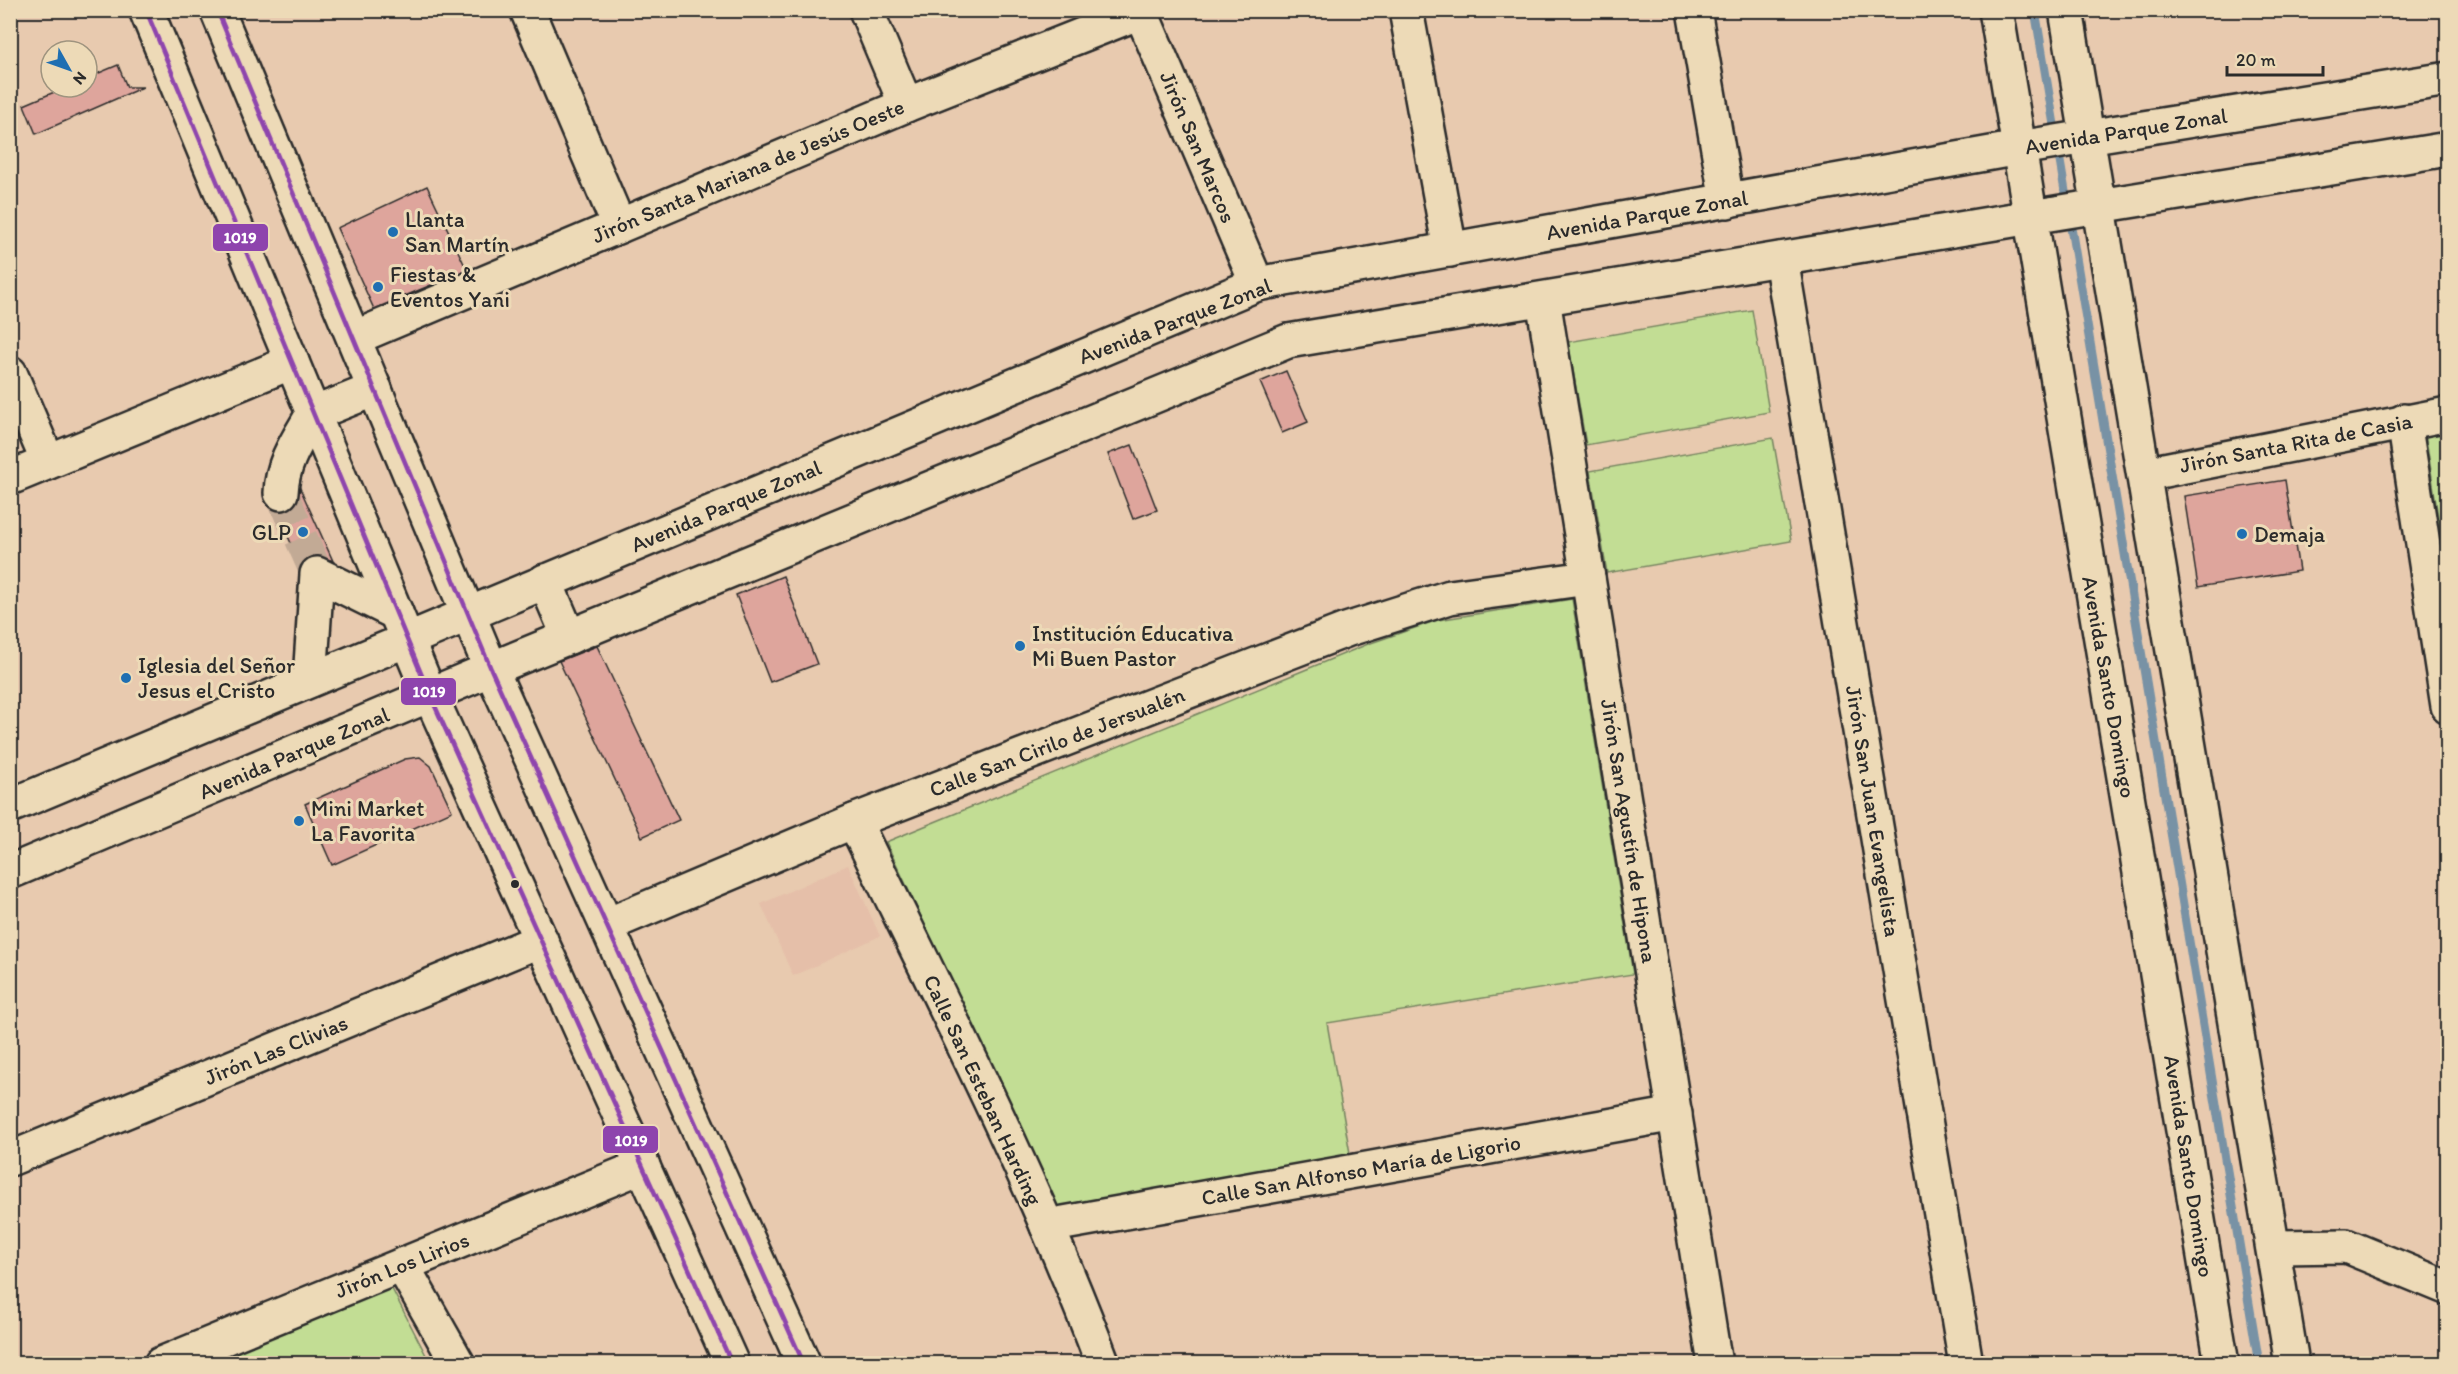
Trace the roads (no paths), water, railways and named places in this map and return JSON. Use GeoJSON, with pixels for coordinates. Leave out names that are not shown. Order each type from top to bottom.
{"type":"FeatureCollection","features":[{"type":"Feature","properties":{"kind":"street"},"geometry":{"type":"LineString","coordinates":[[146,10],[430,695],[732,1364]]}},
{"type":"Feature","properties":{"kind":"street"},"geometry":{"type":"LineString","coordinates":[[217,10],[491,669],[804,1364]]}},
{"type":"Feature","properties":{"kind":"street"},"geometry":{"type":"LineString","coordinates":[[527,10],[619,226]]}},
{"type":"Feature","properties":{"kind":"street"},"geometry":{"type":"LineString","coordinates":[[866,10],[906,105]]}},
{"type":"Feature","properties":{"kind":"street"},"geometry":{"type":"LineString","coordinates":[[1406,10],[1450,250]]}},
{"type":"Feature","properties":{"kind":"street"},"geometry":{"type":"LineString","coordinates":[[1694,10],[1727,201]]}},
{"type":"Feature","properties":{"kind":"street","name":"Avenida Santo Domingo"},"geometry":{"type":"LineString","coordinates":[[1996,10],[2222,1364]]}},
{"type":"Feature","properties":{"kind":"street"},"geometry":{"type":"LineString","coordinates":[[2066,10],[2292,1364]]}},
{"type":"Feature","properties":{"kind":"street","name":"Jirón Santa Mariana de Jesús Oeste"},"geometry":{"type":"LineString","coordinates":[[354,338],[906,105],[1142,11]]}},
{"type":"Feature","properties":{"kind":"street","name":"Jirón San Marcos"},"geometry":{"type":"LineString","coordinates":[[1142,11],[1257,284]]}},
{"type":"Feature","properties":{"kind":"street","name":"Avenida Parque Zonal"},"geometry":{"type":"LineString","coordinates":[[10,806],[310,680],[401,626],[468,614],[1257,284],[2088,136],[2448,79]]}},
{"type":"Feature","properties":{"kind":"street","name":"Avenida Parque Zonal"},"geometry":{"type":"LineString","coordinates":[[10,872],[491,669],[1288,341],[2448,149]]}},
{"type":"Feature","properties":{"kind":"street","name":"Jirón San Juan Evangelista"},"geometry":{"type":"LineString","coordinates":[[1781,259],[1966,1364]]}},
{"type":"Feature","properties":{"kind":"street","name":"Jirón San Agustín de Hipona"},"geometry":{"type":"LineString","coordinates":[[1543,299],[1715,1364]]}},
{"type":"Feature","properties":{"kind":"street"},"geometry":{"type":"LineString","coordinates":[[10,478],[292,362]]}},
{"type":"Feature","properties":{"kind":"street"},"geometry":{"type":"LineString","coordinates":[[10,373],[48,462]]}},
{"type":"Feature","properties":{"kind":"street"},"geometry":{"type":"LineString","coordinates":[[281,493],[282,476],[288,458],[313,414],[375,389]]}},
{"type":"Feature","properties":{"kind":"street","name":"Jirón Santa Rita de Casia"},"geometry":{"type":"LineString","coordinates":[[2144,474],[2448,414]]}},
{"type":"Feature","properties":{"kind":"street"},"geometry":{"type":"LineString","coordinates":[[2404,421],[2448,706]]}},
{"type":"Feature","properties":{"kind":"street"},"geometry":{"type":"LineString","coordinates":[[310,680],[317,574],[401,626]]}},
{"type":"Feature","properties":{"kind":"street","name":"Calle San Cirilo de Jersualén"},"geometry":{"type":"LineString","coordinates":[[607,925],[854,821],[1346,630],[1406,609],[1450,597],[1588,578]]}},
{"type":"Feature","properties":{"kind":"street"},"geometry":{"type":"LineString","coordinates":[[546,581],[569,637]]}},
{"type":"Feature","properties":{"kind":"street","name":"Calle San Esteban Harding"},"geometry":{"type":"LineString","coordinates":[[854,821],[933,982],[1047,1226],[1103,1364]]}},
{"type":"Feature","properties":{"kind":"street","name":"Jirón Las Clivias"},"geometry":{"type":"LineString","coordinates":[[10,1159],[541,940]]}},
{"type":"Feature","properties":{"kind":"street","name":"Calle San Alfonso María de Ligorio"},"geometry":{"type":"LineString","coordinates":[[1047,1226],[1675,1114]]}},
{"type":"Feature","properties":{"kind":"street","name":"Jirón Los Lirios"},"geometry":{"type":"LineString","coordinates":[[161,1364],[643,1166]]}},
{"type":"Feature","properties":{"kind":"street"},"geometry":{"type":"LineString","coordinates":[[2273,1247],[2346,1246],[2448,1288]]}},
{"type":"Feature","properties":{"kind":"street"},"geometry":{"type":"LineString","coordinates":[[402,1265],[458,1364]]}},
{"type":"Feature","properties":{"kind":"waterway"},"geometry":{"type":"LineString","coordinates":[[2035,10],[2259,1364]]}},
{"type":"Feature","properties":{"kind":"tunnel"},"geometry":{"type":"LineString","coordinates":[[281,493],[317,574]]}},
{"type":"Feature","properties":{"kind":"place","name":"Llanta San Martín"},"geometry":{"type":"Point","coordinates":[393,232]}},
{"type":"Feature","properties":{"kind":"place","name":"Fiestas & Eventos Yani"},"geometry":{"type":"Point","coordinates":[378,287]}},
{"type":"Feature","properties":{"kind":"place","name":"GLP"},"geometry":{"type":"Point","coordinates":[303,532]}},
{"type":"Feature","properties":{"kind":"place","name":"Demaja"},"geometry":{"type":"Point","coordinates":[2242,534]}},
{"type":"Feature","properties":{"kind":"place","name":"Institución Educativa Mi Buen Pastor"},"geometry":{"type":"Point","coordinates":[1020,646]}},
{"type":"Feature","properties":{"kind":"place","name":"Iglesia del Señor Jesus el Cristo"},"geometry":{"type":"Point","coordinates":[126,678]}},
{"type":"Feature","properties":{"kind":"place","name":"Mini Market La Favorita"},"geometry":{"type":"Point","coordinates":[299,821]}}]}
